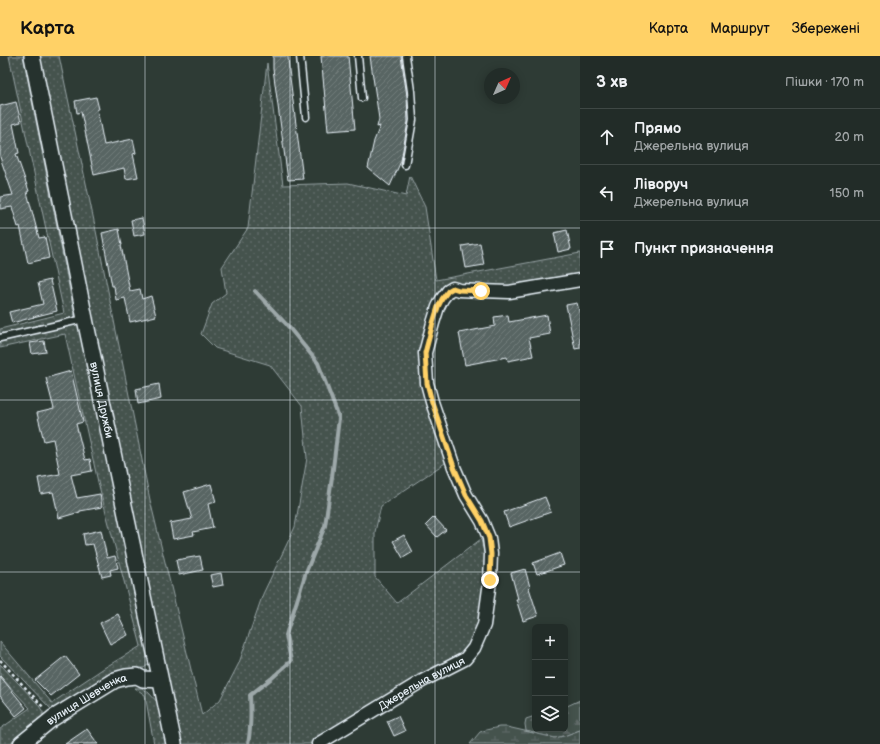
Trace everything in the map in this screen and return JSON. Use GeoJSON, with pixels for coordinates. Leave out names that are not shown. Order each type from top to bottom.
{"type":"FeatureCollection","features":[{"type":"Feature","properties":{"kind":"street","name":"вулиця Дружби"},"geometry":{"type":"LineString","coordinates":[[32,56],[85,319],[174,744]]}},
{"type":"Feature","properties":{"kind":"street","name":"Джерельна вулиця"},"geometry":{"type":"LineString","coordinates":[[318,744],[422,681],[464,659],[474,648],[484,625],[490,580],[491,554],[489,538],[482,521],[466,495],[454,467],[427,383],[425,353],[438,307],[442,299],[448,291],[453,288],[459,290],[509,292],[580,280]]}},
{"type":"Feature","properties":{"kind":"street","name":"вулиця Шевченка"},"geometry":{"type":"LineString","coordinates":[[21,744],[53,718],[115,680],[126,676],[137,676],[143,679],[160,680]]}},
{"type":"Feature","properties":{"kind":"lane"},"geometry":{"type":"LineString","coordinates":[[300,56],[306,117]]}},
{"type":"Feature","properties":{"kind":"lane"},"geometry":{"type":"LineString","coordinates":[[358,56],[362,98]]}},
{"type":"Feature","properties":{"kind":"lane"},"geometry":{"type":"LineString","coordinates":[[405,165],[413,120],[406,56]]}},
{"type":"Feature","properties":{"kind":"lane"},"geometry":{"type":"LineString","coordinates":[[0,338],[85,319]]}},
{"type":"Feature","properties":{"kind":"path"},"geometry":{"type":"LineString","coordinates":[[0,660],[53,718]]}},
{"type":"Feature","properties":{"kind":"green space"},"geometry":{"type":"Polygon","coordinates":[[[9,56],[23,56],[75,317],[0,334],[0,329],[64,313],[9,56]]]}},
{"type":"Feature","properties":{"kind":"green space"},"geometry":{"type":"Polygon","coordinates":[[[37,56],[59,56],[150,500],[202,715],[220,700],[239,663],[263,594],[295,527],[307,458],[302,406],[270,365],[215,348],[201,334],[212,304],[226,293],[222,267],[248,228],[267,63],[283,185],[348,183],[406,196],[410,176],[425,207],[436,280],[580,253],[580,276],[509,288],[454,285],[425,340],[448,461],[381,506],[375,532],[375,577],[397,603],[481,539],[485,555],[486,572],[484,596],[479,620],[466,654],[323,735],[310,744],[180,744],[169,682],[37,56]]]}},
{"type":"Feature","properties":{"kind":"green space"},"geometry":{"type":"Polygon","coordinates":[[[78,324],[150,660],[149,664],[144,668],[127,669],[109,676],[70,700],[51,709],[0,656],[0,642],[52,703],[104,668],[141,646],[98,482],[65,334],[0,348],[0,342],[78,324]]]}},
{"type":"Feature","properties":{"kind":"green space"},"geometry":{"type":"Polygon","coordinates":[[[0,664],[38,704],[43,712],[43,716],[9,744],[0,744],[0,729],[30,708],[0,676],[0,664]]]}},
{"type":"Feature","properties":{"kind":"green space"},"geometry":{"type":"Polygon","coordinates":[[[135,688],[142,688],[159,704],[166,744],[154,744],[145,695],[135,688]]]}},
{"type":"Feature","properties":{"kind":"green space"},"geometry":{"type":"Polygon","coordinates":[[[580,700],[580,730],[555,738],[526,731],[526,719],[532,717],[532,732],[568,732],[568,706],[580,700]]]}},
{"type":"Feature","properties":{"kind":"green space"},"geometry":{"type":"Polygon","coordinates":[[[499,727],[507,727],[555,738],[580,730],[580,744],[470,744],[480,732],[499,727]]]}},
{"type":"Feature","properties":{"kind":"building"},"geometry":{"type":"Polygon","coordinates":[[[273,56],[288,56],[303,179],[288,180],[273,69],[273,56]]]}},
{"type":"Feature","properties":{"kind":"building"},"geometry":{"type":"Polygon","coordinates":[[[321,56],[348,56],[355,129],[328,131],[321,56]]]}},
{"type":"Feature","properties":{"kind":"building"},"geometry":{"type":"Polygon","coordinates":[[[370,56],[401,56],[407,96],[408,122],[401,161],[390,186],[368,168],[374,141],[380,126],[377,127],[379,119],[370,56]]]}},
{"type":"Feature","properties":{"kind":"building"},"geometry":{"type":"Polygon","coordinates":[[[96,97],[104,145],[133,139],[136,153],[133,154],[138,177],[126,179],[124,168],[94,175],[81,112],[77,113],[75,101],[96,97]]]}},
{"type":"Feature","properties":{"kind":"building"},"geometry":{"type":"Polygon","coordinates":[[[16,102],[21,122],[13,124],[19,153],[16,154],[29,191],[27,192],[39,238],[45,237],[49,258],[28,263],[20,226],[18,227],[12,207],[0,209],[0,197],[13,195],[0,157],[0,106],[16,102]]]}},
{"type":"Feature","properties":{"kind":"building"},"geometry":{"type":"Polygon","coordinates":[[[142,218],[145,234],[134,236],[131,220],[142,218]]]}},
{"type":"Feature","properties":{"kind":"building"},"geometry":{"type":"Polygon","coordinates":[[[119,229],[130,291],[140,289],[142,299],[151,296],[156,316],[130,322],[125,298],[116,300],[102,233],[119,229]]]}},
{"type":"Feature","properties":{"kind":"building"},"geometry":{"type":"Polygon","coordinates":[[[567,230],[571,249],[558,252],[554,233],[567,230]]]}},
{"type":"Feature","properties":{"kind":"building"},"geometry":{"type":"Polygon","coordinates":[[[480,243],[484,265],[466,268],[462,246],[480,243]]]}},
{"type":"Feature","properties":{"kind":"building"},"geometry":{"type":"Polygon","coordinates":[[[50,280],[57,311],[12,323],[9,312],[43,304],[38,283],[50,280]]]}},
{"type":"Feature","properties":{"kind":"building"},"geometry":{"type":"Polygon","coordinates":[[[577,303],[580,315],[580,348],[575,349],[566,305],[577,303]]]}},
{"type":"Feature","properties":{"kind":"building"},"geometry":{"type":"Polygon","coordinates":[[[508,315],[509,322],[547,315],[550,334],[529,338],[533,356],[508,361],[507,357],[465,365],[459,333],[495,326],[494,317],[508,315]]]}},
{"type":"Feature","properties":{"kind":"building"},"geometry":{"type":"Polygon","coordinates":[[[44,341],[46,352],[32,354],[30,343],[44,341]]]}},
{"type":"Feature","properties":{"kind":"building"},"geometry":{"type":"Polygon","coordinates":[[[71,371],[83,422],[76,424],[85,460],[90,459],[92,471],[71,475],[77,498],[100,494],[102,507],[80,511],[59,518],[53,492],[41,494],[38,478],[60,474],[53,439],[44,441],[37,413],[54,409],[46,378],[71,371]]]}},
{"type":"Feature","properties":{"kind":"building"},"geometry":{"type":"Polygon","coordinates":[[[159,384],[161,399],[138,404],[136,389],[159,384]]]}},
{"type":"Feature","properties":{"kind":"building"},"geometry":{"type":"Polygon","coordinates":[[[211,484],[216,502],[208,504],[213,528],[193,532],[194,535],[173,539],[170,523],[192,519],[184,492],[211,484]]]}},
{"type":"Feature","properties":{"kind":"building"},"geometry":{"type":"Polygon","coordinates":[[[545,497],[551,512],[509,527],[504,512],[545,497]]]}},
{"type":"Feature","properties":{"kind":"building"},"geometry":{"type":"Polygon","coordinates":[[[434,517],[446,530],[437,537],[426,525],[434,517]]]}},
{"type":"Feature","properties":{"kind":"building"},"geometry":{"type":"Polygon","coordinates":[[[101,530],[107,558],[115,556],[118,568],[110,570],[111,575],[102,577],[93,544],[85,545],[83,534],[101,530]]]}},
{"type":"Feature","properties":{"kind":"building"},"geometry":{"type":"Polygon","coordinates":[[[404,535],[413,552],[403,558],[393,541],[404,535]]]}},
{"type":"Feature","properties":{"kind":"building"},"geometry":{"type":"Polygon","coordinates":[[[560,553],[564,565],[537,574],[533,563],[560,553]]]}},
{"type":"Feature","properties":{"kind":"building"},"geometry":{"type":"Polygon","coordinates":[[[200,556],[203,570],[179,575],[176,560],[200,556]]]}},
{"type":"Feature","properties":{"kind":"building"},"geometry":{"type":"Polygon","coordinates":[[[525,569],[529,588],[538,616],[523,621],[516,599],[518,599],[511,573],[525,569]]]}},
{"type":"Feature","properties":{"kind":"building"},"geometry":{"type":"Polygon","coordinates":[[[221,573],[223,585],[213,587],[210,575],[221,573]]]}},
{"type":"Feature","properties":{"kind":"building"},"geometry":{"type":"Polygon","coordinates":[[[118,614],[128,635],[110,644],[100,623],[118,614]]]}},
{"type":"Feature","properties":{"kind":"building"},"geometry":{"type":"Polygon","coordinates":[[[65,656],[79,674],[51,696],[35,680],[65,656]]]}},
{"type":"Feature","properties":{"kind":"building"},"geometry":{"type":"Polygon","coordinates":[[[0,676],[26,708],[16,716],[0,696],[0,676]]]}},
{"type":"Feature","properties":{"kind":"building"},"geometry":{"type":"Polygon","coordinates":[[[398,716],[405,731],[394,736],[387,721],[398,716]]]}},
{"type":"Feature","properties":{"kind":"building"},"geometry":{"type":"Polygon","coordinates":[[[87,729],[98,744],[65,744],[87,729]]]}},
{"type":"Feature","properties":{"kind":"waterway"},"geometry":{"type":"LineString","coordinates":[[248,744],[250,732],[250,695],[291,661],[286,635],[306,572],[325,526],[339,418],[318,363],[287,325],[255,291]]}},
{"type":"Feature","properties":{"kind":"route"},"geometry":{"type":"LineString","coordinates":[[481,291],[459,290],[453,288],[448,291],[438,307],[425,353],[427,383],[454,467],[466,495],[482,521],[489,538],[491,554],[490,580]]}}]}
